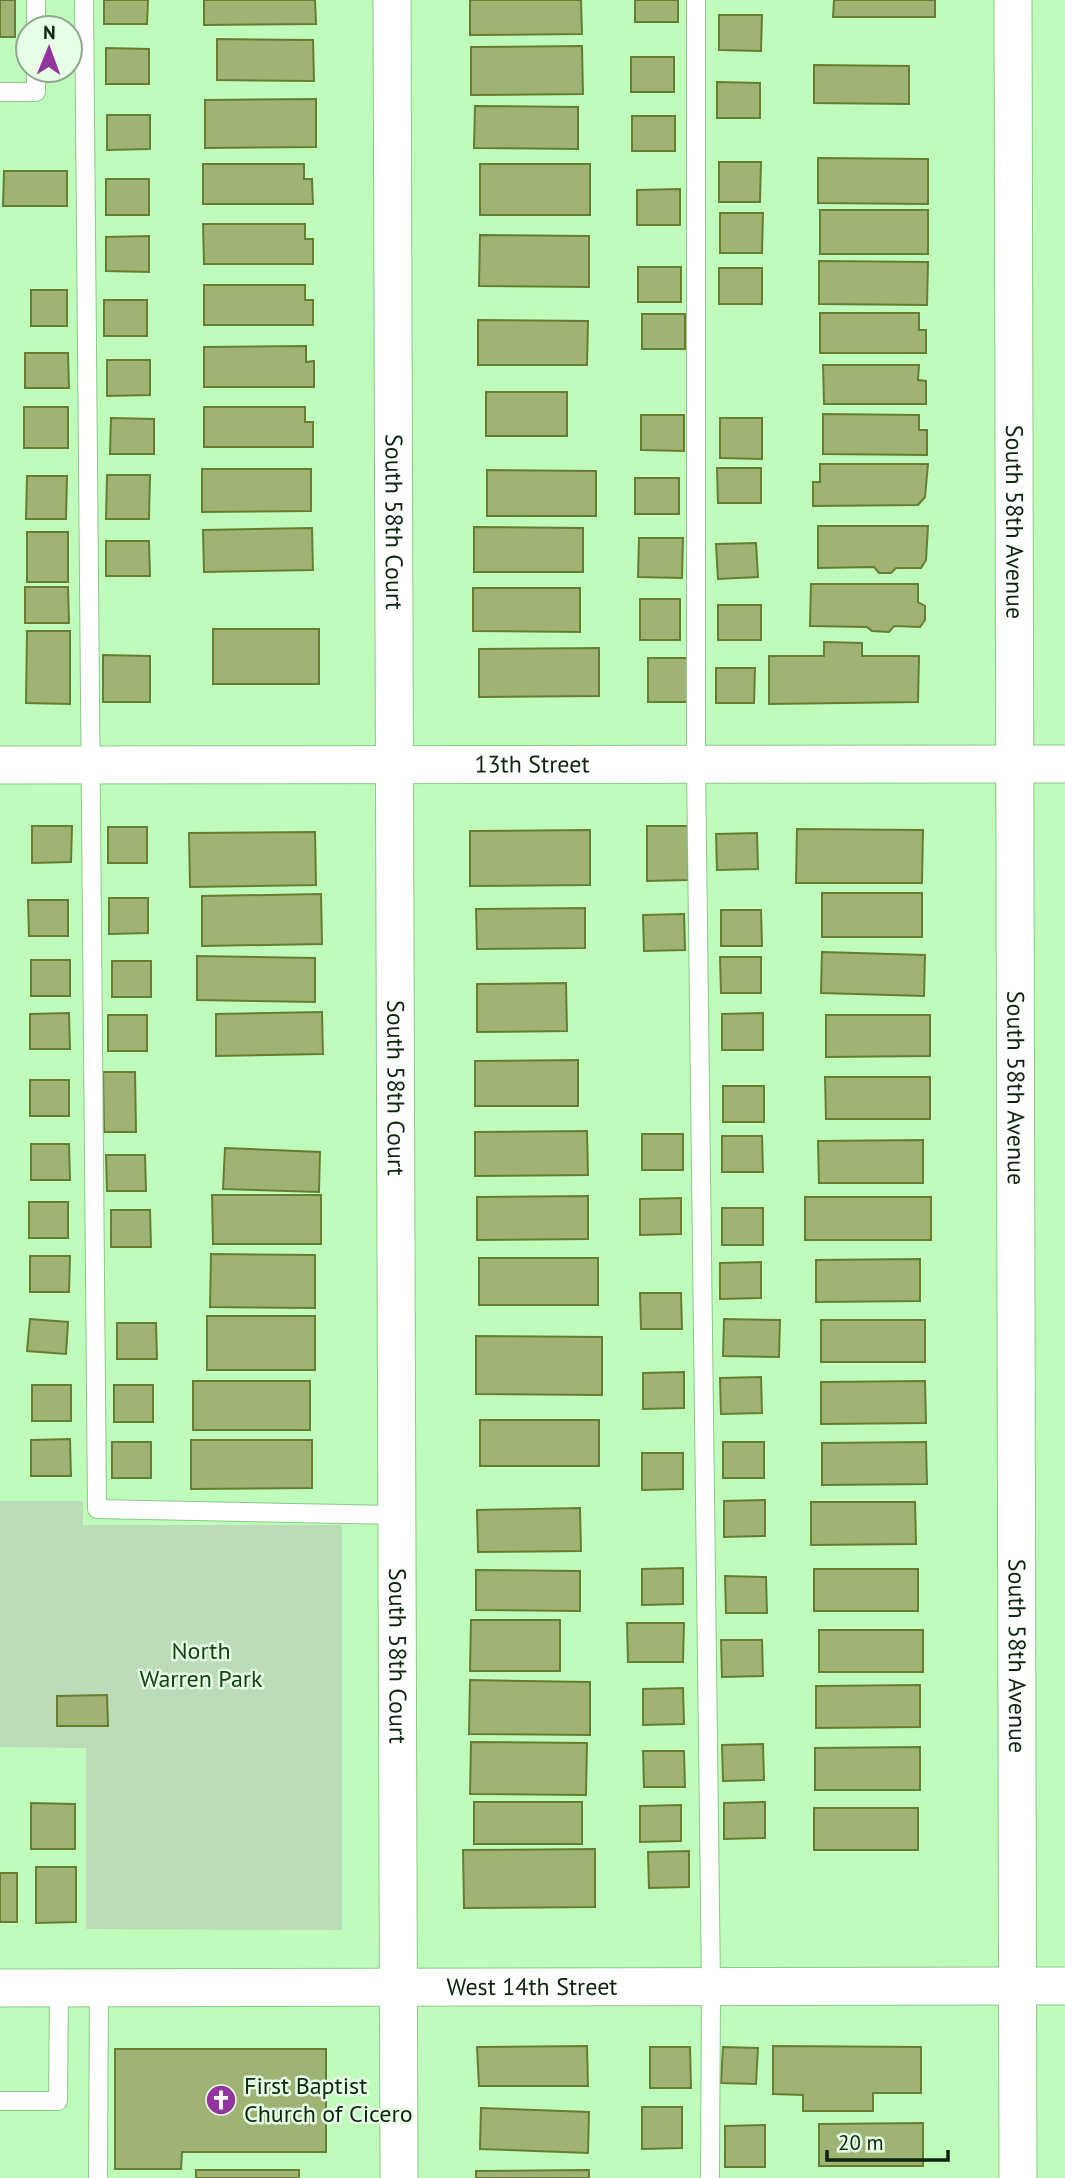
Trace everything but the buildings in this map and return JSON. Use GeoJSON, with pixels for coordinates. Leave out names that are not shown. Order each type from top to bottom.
{"type":"FeatureCollection","features":[{"type":"Feature","properties":{"kind":"street","name":"South 58th Court"},"geometry":{"type":"LineString","coordinates":[[392,0],[399,2178]]}},
{"type":"Feature","properties":{"kind":"street","name":"South 58th Avenue"},"geometry":{"type":"LineString","coordinates":[[1013,0],[1018,2178]]}},
{"type":"Feature","properties":{"kind":"street","name":"13th Street"},"geometry":{"type":"LineString","coordinates":[[0,765],[1065,764]]}},
{"type":"Feature","properties":{"kind":"street","name":"West 14th Street"},"geometry":{"type":"LineString","coordinates":[[0,1988],[1065,1986]]}},
{"type":"Feature","properties":{"kind":"lane"},"geometry":{"type":"LineString","coordinates":[[84,0],[93,765],[97,1509],[397,1515]]}},
{"type":"Feature","properties":{"kind":"lane"},"geometry":{"type":"LineString","coordinates":[[696,0],[696,764],[711,1987],[710,2178]]}},
{"type":"Feature","properties":{"kind":"lane"},"geometry":{"type":"LineString","coordinates":[[0,92],[36,92],[36,84]]}},
{"type":"Feature","properties":{"kind":"lane"},"geometry":{"type":"LineString","coordinates":[[0,2101],[58,2101],[59,1987]]}},
{"type":"Feature","properties":{"kind":"lane"},"geometry":{"type":"LineString","coordinates":[[98,2178],[99,1987]]}},
{"type":"Feature","properties":{"kind":"green space","name":"North Warren Park"},"geometry":{"type":"Polygon","coordinates":[[[0,1501],[83,1501],[83,1525],[342,1525],[342,1930],[86,1929],[86,1748],[0,1747],[0,1501]]]}},
{"type":"Feature","properties":{"kind":"place","name":"First Baptist Church of Cicero"},"geometry":{"type":"Point","coordinates":[221,2100]}}]}
